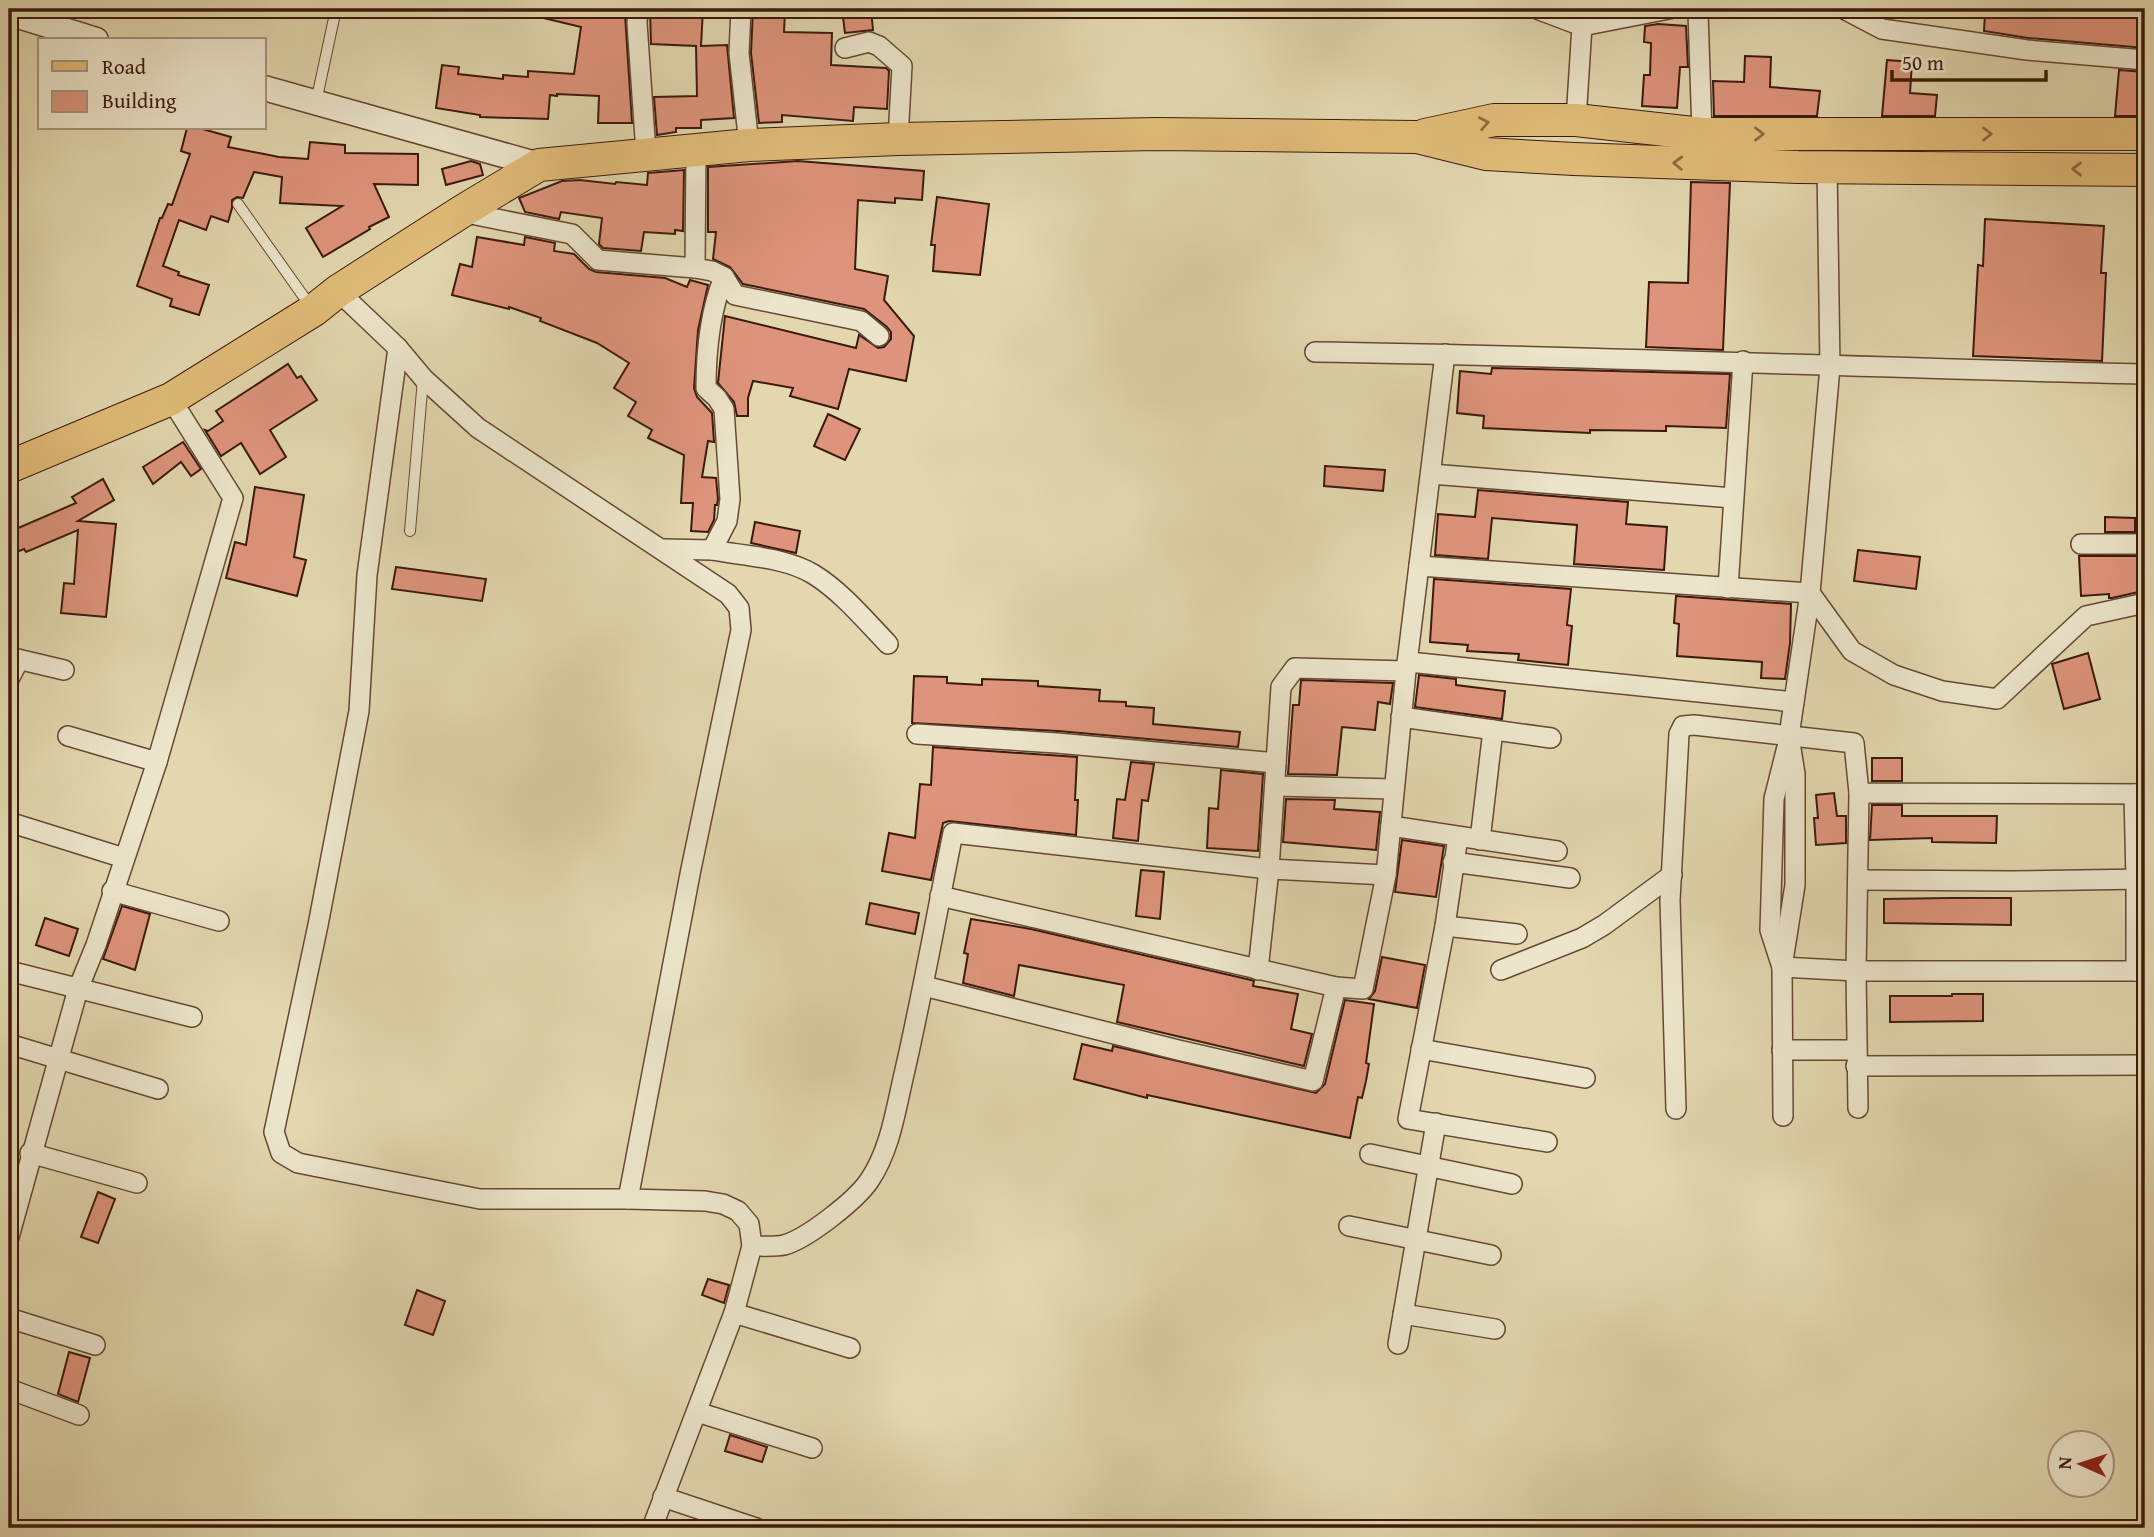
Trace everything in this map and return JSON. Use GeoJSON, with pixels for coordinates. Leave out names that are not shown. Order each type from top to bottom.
{"type":"FeatureCollection","features":[{"type":"Feature","properties":{"kind":"main road"},"geometry":{"type":"LineString","coordinates":[[1417,137],[1493,120],[1576,120],[1702,134],[2145,134]]}},
{"type":"Feature","properties":{"kind":"main road"},"geometry":{"type":"LineString","coordinates":[[9,467],[171,399],[314,310],[338,291],[461,212],[539,165],[749,145],[1157,134],[1417,137],[1486,154],[1574,159],[1827,166],[2145,170]]}},
{"type":"Feature","properties":{"kind":"street"},"geometry":{"type":"LineString","coordinates":[[638,9],[646,153]]}},
{"type":"Feature","properties":{"kind":"street"},"geometry":{"type":"LineString","coordinates":[[741,9],[739,54],[749,145]]}},
{"type":"Feature","properties":{"kind":"street"},"geometry":{"type":"LineString","coordinates":[[1537,9],[1582,26],[1669,9]]}},
{"type":"Feature","properties":{"kind":"street"},"geometry":{"type":"LineString","coordinates":[[1844,9],[1882,29],[2027,50],[2145,60]]}},
{"type":"Feature","properties":{"kind":"street"},"geometry":{"type":"LineString","coordinates":[[1698,10],[1702,134]]}},
{"type":"Feature","properties":{"kind":"street"},"geometry":{"type":"LineString","coordinates":[[9,13],[90,38]]}},
{"type":"Feature","properties":{"kind":"street"},"geometry":{"type":"LineString","coordinates":[[1576,120],[1582,26]]}},
{"type":"Feature","properties":{"kind":"street"},"geometry":{"type":"LineString","coordinates":[[845,48],[869,42],[879,46],[902,66],[898,139]]}},
{"type":"Feature","properties":{"kind":"street"},"geometry":{"type":"LineString","coordinates":[[266,89],[539,165]]}},
{"type":"Feature","properties":{"kind":"street"},"geometry":{"type":"LineString","coordinates":[[695,268],[696,149]]}},
{"type":"Feature","properties":{"kind":"street"},"geometry":{"type":"LineString","coordinates":[[1783,1116],[1782,967],[1770,930],[1774,799],[1789,736],[1810,593],[1830,367],[1827,166]]}},
{"type":"Feature","properties":{"kind":"street"},"geometry":{"type":"LineString","coordinates":[[461,212],[572,234],[598,260],[712,271],[724,278],[735,295],[861,321],[879,336]]}},
{"type":"Feature","properties":{"kind":"street"},"geometry":{"type":"LineString","coordinates":[[712,550],[727,521],[730,499],[724,409],[706,388],[715,304],[724,278]]}},
{"type":"Feature","properties":{"kind":"street"},"geometry":{"type":"LineString","coordinates":[[338,291],[398,348],[424,379],[478,428],[728,594],[739,608],[741,630],[628,1199]]}},
{"type":"Feature","properties":{"kind":"street"},"geometry":{"type":"LineString","coordinates":[[398,348],[367,575],[359,711],[318,925],[274,1132],[281,1153],[298,1163],[480,1199],[705,1201],[723,1204],[738,1211],[749,1224],[752,1246],[734,1313],[652,1528]]}},
{"type":"Feature","properties":{"kind":"street"},"geometry":{"type":"LineString","coordinates":[[1315,352],[1743,361],[1830,367],[2145,374]]}},
{"type":"Feature","properties":{"kind":"street"},"geometry":{"type":"LineString","coordinates":[[940,896],[1258,970],[1336,987],[1363,989],[1387,875],[1401,717],[1446,354]]}},
{"type":"Feature","properties":{"kind":"street"},"geometry":{"type":"LineString","coordinates":[[1728,588],[1743,361]]}},
{"type":"Feature","properties":{"kind":"street"},"geometry":{"type":"LineString","coordinates":[[9,1237],[30,1153],[60,1059],[78,989],[96,945],[157,762],[233,498],[171,399]]}},
{"type":"Feature","properties":{"kind":"street"},"geometry":{"type":"LineString","coordinates":[[1431,474],[1733,498]]}},
{"type":"Feature","properties":{"kind":"street"},"geometry":{"type":"LineString","coordinates":[[2081,544],[2145,544]]}},
{"type":"Feature","properties":{"kind":"street"},"geometry":{"type":"LineString","coordinates":[[664,550],[712,550],[784,563],[811,572],[832,587],[888,644]]}},
{"type":"Feature","properties":{"kind":"street"},"geometry":{"type":"LineString","coordinates":[[1419,566],[1810,593]]}},
{"type":"Feature","properties":{"kind":"street"},"geometry":{"type":"LineString","coordinates":[[1810,593],[1852,651],[1894,675],[1942,691],[1997,699],[2086,616],[2145,603]]}},
{"type":"Feature","properties":{"kind":"street"},"geometry":{"type":"LineString","coordinates":[[9,679],[14,659],[64,670]]}},
{"type":"Feature","properties":{"kind":"street"},"geometry":{"type":"LineString","coordinates":[[1258,970],[1269,869],[1281,687],[1295,668],[1407,666],[1794,702]]}},
{"type":"Feature","properties":{"kind":"street"},"geometry":{"type":"LineString","coordinates":[[1401,717],[1551,738]]}},
{"type":"Feature","properties":{"kind":"street"},"geometry":{"type":"LineString","coordinates":[[1676,1109],[1672,875],[1679,734],[1683,726],[1694,725],[1854,743],[1859,793],[1856,971],[1858,1108]]}},
{"type":"Feature","properties":{"kind":"street"},"geometry":{"type":"LineString","coordinates":[[1480,840],[1493,730]]}},
{"type":"Feature","properties":{"kind":"street"},"geometry":{"type":"LineString","coordinates":[[917,734],[1057,743],[1276,763]]}},
{"type":"Feature","properties":{"kind":"street"},"geometry":{"type":"LineString","coordinates":[[68,736],[157,762]]}},
{"type":"Feature","properties":{"kind":"street"},"geometry":{"type":"LineString","coordinates":[[1275,786],[1394,789]]}},
{"type":"Feature","properties":{"kind":"street"},"geometry":{"type":"LineString","coordinates":[[1782,967],[1856,971],[2140,971],[2139,794],[1859,793]]}},
{"type":"Feature","properties":{"kind":"street"},"geometry":{"type":"LineString","coordinates":[[12,823],[124,858]]}},
{"type":"Feature","properties":{"kind":"street"},"geometry":{"type":"LineString","coordinates":[[1391,826],[1557,851]]}},
{"type":"Feature","properties":{"kind":"street"},"geometry":{"type":"LineString","coordinates":[[752,1246],[782,1246],[799,1240],[853,1199],[868,1182],[881,1159],[891,1131],[924,986],[953,834],[1269,869],[1387,875]]}},
{"type":"Feature","properties":{"kind":"street"},"geometry":{"type":"LineString","coordinates":[[1458,837],[1446,926],[1408,1119],[1547,1142]]}},
{"type":"Feature","properties":{"kind":"street"},"geometry":{"type":"LineString","coordinates":[[1453,862],[1570,878]]}},
{"type":"Feature","properties":{"kind":"street"},"geometry":{"type":"LineString","coordinates":[[1501,971],[1582,938],[1672,875]]}},
{"type":"Feature","properties":{"kind":"street"},"geometry":{"type":"LineString","coordinates":[[1858,880],[2141,879]]}},
{"type":"Feature","properties":{"kind":"street"},"geometry":{"type":"LineString","coordinates":[[112,891],[219,921]]}},
{"type":"Feature","properties":{"kind":"street"},"geometry":{"type":"LineString","coordinates":[[1446,926],[1517,934]]}},
{"type":"Feature","properties":{"kind":"street"},"geometry":{"type":"LineString","coordinates":[[9,971],[192,1017]]}},
{"type":"Feature","properties":{"kind":"street"},"geometry":{"type":"LineString","coordinates":[[924,986],[1313,1081],[1336,987]]}},
{"type":"Feature","properties":{"kind":"street"},"geometry":{"type":"LineString","coordinates":[[9,1044],[158,1089]]}},
{"type":"Feature","properties":{"kind":"street"},"geometry":{"type":"LineString","coordinates":[[1421,1049],[1585,1077]]}},
{"type":"Feature","properties":{"kind":"street"},"geometry":{"type":"LineString","coordinates":[[1782,1050],[1856,1058],[2145,1065]]}},
{"type":"Feature","properties":{"kind":"street"},"geometry":{"type":"LineString","coordinates":[[1398,1343],[1436,1123]]}},
{"type":"Feature","properties":{"kind":"street"},"geometry":{"type":"LineString","coordinates":[[30,1153],[137,1183]]}},
{"type":"Feature","properties":{"kind":"street"},"geometry":{"type":"LineString","coordinates":[[1370,1154],[1512,1184]]}},
{"type":"Feature","properties":{"kind":"street"},"geometry":{"type":"LineString","coordinates":[[1349,1226],[1491,1255]]}},
{"type":"Feature","properties":{"kind":"street"},"geometry":{"type":"LineString","coordinates":[[734,1313],[850,1348]]}},
{"type":"Feature","properties":{"kind":"street"},"geometry":{"type":"LineString","coordinates":[[1403,1314],[1494,1329]]}},
{"type":"Feature","properties":{"kind":"street"},"geometry":{"type":"LineString","coordinates":[[9,1318],[95,1345]]}},
{"type":"Feature","properties":{"kind":"street"},"geometry":{"type":"LineString","coordinates":[[9,1389],[79,1415]]}},
{"type":"Feature","properties":{"kind":"street"},"geometry":{"type":"LineString","coordinates":[[697,1412],[812,1448]]}},
{"type":"Feature","properties":{"kind":"street"},"geometry":{"type":"LineString","coordinates":[[663,1497],[756,1528]]}},
{"type":"Feature","properties":{"kind":"lane"},"geometry":{"type":"LineString","coordinates":[[316,102],[336,9]]}},
{"type":"Feature","properties":{"kind":"lane"},"geometry":{"type":"LineString","coordinates":[[238,204],[314,310]]}},
{"type":"Feature","properties":{"kind":"lane"},"geometry":{"type":"LineString","coordinates":[[410,531],[424,379]]}},
{"type":"Feature","properties":{"kind":"building"},"geometry":{"type":"Polygon","coordinates":[[[532,9],[594,9],[625,14],[632,123],[598,123],[599,96],[550,95],[548,119],[480,117],[436,108],[442,65],[459,67],[458,74],[503,79],[503,75],[528,77],[528,71],[574,74],[581,27],[531,15],[532,9]]]}},
{"type":"Feature","properties":{"kind":"building"},"geometry":{"type":"Polygon","coordinates":[[[650,9],[703,9],[701,46],[727,45],[734,118],[701,120],[701,128],[676,128],[676,132],[657,135],[654,97],[697,96],[696,46],[651,44],[650,9]]]}},
{"type":"Feature","properties":{"kind":"building"},"geometry":{"type":"Polygon","coordinates":[[[753,9],[777,9],[785,12],[784,32],[832,33],[831,65],[886,68],[889,71],[887,109],[854,107],[853,121],[782,115],[782,122],[759,123],[751,53],[753,9]]]}},
{"type":"Feature","properties":{"kind":"building"},"geometry":{"type":"Polygon","coordinates":[[[842,9],[871,9],[873,30],[845,33],[842,9]]]}},
{"type":"Feature","properties":{"kind":"building"},"geometry":{"type":"Polygon","coordinates":[[[2007,9],[2111,9],[2145,14],[2145,48],[2028,38],[1984,31],[1985,14],[2006,14],[2007,9]]]}},
{"type":"Feature","properties":{"kind":"building"},"geometry":{"type":"Polygon","coordinates":[[[1645,26],[1686,26],[1688,67],[1680,67],[1677,108],[1642,106],[1644,75],[1650,75],[1651,43],[1644,42],[1645,26]]]}},
{"type":"Feature","properties":{"kind":"building"},"geometry":{"type":"Polygon","coordinates":[[[1745,56],[1771,57],[1770,87],[1820,91],[1817,116],[1714,116],[1713,81],[1744,82],[1745,56]]]}},
{"type":"Feature","properties":{"kind":"building"},"geometry":{"type":"Polygon","coordinates":[[[1887,60],[1912,62],[1910,93],[1937,95],[1935,116],[1882,116],[1887,60]]]}},
{"type":"Feature","properties":{"kind":"building"},"geometry":{"type":"Polygon","coordinates":[[[2119,70],[2145,72],[2145,116],[2115,116],[2119,70]]]}},
{"type":"Feature","properties":{"kind":"building"},"geometry":{"type":"Polygon","coordinates":[[[186,130],[206,130],[231,137],[228,147],[279,157],[308,159],[310,142],[345,145],[345,153],[418,154],[418,185],[374,184],[389,217],[323,257],[306,228],[342,206],[280,203],[282,177],[254,172],[243,198],[232,200],[228,222],[211,216],[206,230],[179,220],[163,266],[179,272],[178,275],[209,285],[199,315],[170,306],[172,299],[137,286],[160,218],[168,204],[172,205],[190,154],[181,151],[186,130]]]}},
{"type":"Feature","properties":{"kind":"building"},"geometry":{"type":"Polygon","coordinates":[[[471,161],[480,164],[483,175],[446,185],[442,169],[471,161]]]}},
{"type":"Feature","properties":{"kind":"building"},"geometry":{"type":"Polygon","coordinates":[[[798,161],[924,171],[922,200],[895,198],[895,203],[858,200],[855,269],[888,276],[884,300],[914,336],[906,381],[849,369],[838,409],[790,396],[793,388],[753,381],[748,398],[748,416],[737,416],[734,402],[718,383],[725,316],[856,348],[859,335],[878,348],[884,347],[891,339],[891,332],[887,327],[864,309],[743,284],[730,267],[713,259],[716,232],[708,232],[708,167],[798,161]]]}},
{"type":"Feature","properties":{"kind":"building"},"geometry":{"type":"Polygon","coordinates":[[[684,170],[683,231],[675,230],[675,234],[644,232],[641,251],[603,248],[599,244],[602,218],[561,212],[559,219],[525,212],[519,198],[562,181],[647,185],[648,173],[684,170]]]}},
{"type":"Feature","properties":{"kind":"building"},"geometry":{"type":"Polygon","coordinates":[[[1691,182],[1730,183],[1723,350],[1646,347],[1649,282],[1688,283],[1691,182]]]}},
{"type":"Feature","properties":{"kind":"building"},"geometry":{"type":"Polygon","coordinates":[[[937,197],[989,204],[980,275],[933,271],[935,245],[931,245],[937,197]]]}},
{"type":"Feature","properties":{"kind":"building"},"geometry":{"type":"Polygon","coordinates":[[[1985,219],[2104,226],[2101,273],[2106,273],[2102,361],[1973,356],[1978,265],[1983,266],[1985,219]]]}},
{"type":"Feature","properties":{"kind":"building"},"geometry":{"type":"Polygon","coordinates":[[[477,237],[524,245],[525,237],[555,243],[554,251],[574,254],[589,269],[596,272],[665,278],[687,287],[690,280],[708,285],[698,330],[694,388],[697,397],[712,413],[714,442],[708,441],[702,477],[716,478],[718,499],[714,520],[708,532],[691,531],[693,503],[681,503],[684,455],[648,438],[652,430],[628,416],[636,402],[614,388],[629,363],[597,343],[540,321],[541,318],[509,307],[452,295],[460,264],[472,267],[477,237]]]}},
{"type":"Feature","properties":{"kind":"building"},"geometry":{"type":"Polygon","coordinates":[[[288,364],[297,378],[301,376],[317,400],[270,430],[286,457],[260,474],[241,443],[221,456],[205,430],[208,431],[223,421],[216,411],[288,364]]]}},
{"type":"Feature","properties":{"kind":"building"},"geometry":{"type":"Polygon","coordinates":[[[1492,368],[1730,374],[1726,428],[1666,426],[1666,431],[1590,430],[1590,433],[1483,428],[1484,416],[1457,413],[1460,371],[1491,374],[1492,368]]]}},
{"type":"Feature","properties":{"kind":"building"},"geometry":{"type":"Polygon","coordinates":[[[828,414],[860,429],[845,460],[814,446],[828,414]]]}},
{"type":"Feature","properties":{"kind":"building"},"geometry":{"type":"Polygon","coordinates":[[[183,442],[201,469],[191,476],[181,462],[153,484],[143,467],[183,442]]]}},
{"type":"Feature","properties":{"kind":"building"},"geometry":{"type":"Polygon","coordinates":[[[1325,466],[1385,470],[1383,491],[1324,486],[1325,466]]]}},
{"type":"Feature","properties":{"kind":"building"},"geometry":{"type":"Polygon","coordinates":[[[103,479],[114,500],[78,521],[116,524],[106,617],[61,613],[64,583],[74,584],[78,530],[26,552],[24,549],[9,555],[9,532],[76,503],[72,497],[103,479]]]}},
{"type":"Feature","properties":{"kind":"building"},"geometry":{"type":"Polygon","coordinates":[[[255,487],[304,495],[294,557],[306,560],[297,596],[226,578],[235,542],[246,545],[255,487]]]}},
{"type":"Feature","properties":{"kind":"building"},"geometry":{"type":"Polygon","coordinates":[[[1478,490],[1628,502],[1626,524],[1667,527],[1664,570],[1574,564],[1577,525],[1492,518],[1488,559],[1435,555],[1438,514],[1475,517],[1478,490]]]}},
{"type":"Feature","properties":{"kind":"building"},"geometry":{"type":"Polygon","coordinates":[[[2105,517],[2135,518],[2135,532],[2105,532],[2105,517]]]}},
{"type":"Feature","properties":{"kind":"building"},"geometry":{"type":"Polygon","coordinates":[[[755,522],[800,531],[796,553],[751,543],[755,522]]]}},
{"type":"Feature","properties":{"kind":"building"},"geometry":{"type":"Polygon","coordinates":[[[1858,550],[1920,557],[1916,589],[1854,581],[1858,550]]]}},
{"type":"Feature","properties":{"kind":"building"},"geometry":{"type":"Polygon","coordinates":[[[2079,556],[2142,556],[2143,591],[2112,598],[2109,598],[2109,594],[2081,596],[2079,556]]]}},
{"type":"Feature","properties":{"kind":"building"},"geometry":{"type":"Polygon","coordinates":[[[396,567],[486,579],[482,601],[392,589],[396,567]]]}},
{"type":"Feature","properties":{"kind":"building"},"geometry":{"type":"Polygon","coordinates":[[[1434,579],[1571,589],[1567,625],[1572,626],[1568,665],[1518,660],[1519,654],[1467,651],[1468,645],[1430,642],[1434,579]]]}},
{"type":"Feature","properties":{"kind":"building"},"geometry":{"type":"Polygon","coordinates":[[[1676,596],[1791,604],[1790,643],[1785,679],[1761,678],[1762,662],[1677,656],[1679,624],[1674,623],[1676,596]]]}},
{"type":"Feature","properties":{"kind":"building"},"geometry":{"type":"Polygon","coordinates":[[[2088,653],[2100,699],[2064,709],[2052,664],[2088,653]]]}},
{"type":"Feature","properties":{"kind":"building"},"geometry":{"type":"Polygon","coordinates":[[[1419,675],[1456,679],[1456,685],[1505,691],[1502,719],[1415,707],[1419,675]]]}},
{"type":"Feature","properties":{"kind":"building"},"geometry":{"type":"Polygon","coordinates":[[[914,676],[947,677],[947,683],[982,685],[982,679],[1038,681],[1038,686],[1100,690],[1099,701],[1126,702],[1126,706],[1154,708],[1153,724],[1240,732],[1238,747],[1058,731],[912,723],[914,676]]]}},
{"type":"Feature","properties":{"kind":"building"},"geometry":{"type":"Polygon","coordinates":[[[1301,680],[1393,683],[1390,704],[1378,702],[1375,730],[1342,727],[1337,775],[1288,774],[1293,705],[1299,705],[1301,680]]]}},
{"type":"Feature","properties":{"kind":"building"},"geometry":{"type":"Polygon","coordinates":[[[933,747],[1077,757],[1076,835],[949,821],[943,823],[931,880],[882,871],[889,833],[915,838],[920,784],[931,785],[933,747]]]}},
{"type":"Feature","properties":{"kind":"building"},"geometry":{"type":"Polygon","coordinates":[[[1872,758],[1902,758],[1902,781],[1872,781],[1872,758]]]}},
{"type":"Feature","properties":{"kind":"building"},"geometry":{"type":"Polygon","coordinates":[[[1131,762],[1154,764],[1148,801],[1142,800],[1138,841],[1113,838],[1117,799],[1125,800],[1131,762]]]}},
{"type":"Feature","properties":{"kind":"building"},"geometry":{"type":"Polygon","coordinates":[[[1221,770],[1263,774],[1258,851],[1207,848],[1209,808],[1218,809],[1221,770]]]}},
{"type":"Feature","properties":{"kind":"building"},"geometry":{"type":"Polygon","coordinates":[[[1834,793],[1837,816],[1846,816],[1846,843],[1816,845],[1816,795],[1834,793]]]}},
{"type":"Feature","properties":{"kind":"building"},"geometry":{"type":"Polygon","coordinates":[[[1286,799],[1335,800],[1334,809],[1380,812],[1376,850],[1283,842],[1286,799]]]}},
{"type":"Feature","properties":{"kind":"building"},"geometry":{"type":"Polygon","coordinates":[[[1872,805],[1902,805],[1902,816],[1997,816],[1996,843],[1932,842],[1932,838],[1870,840],[1872,805]]]}},
{"type":"Feature","properties":{"kind":"building"},"geometry":{"type":"Polygon","coordinates":[[[1402,840],[1444,846],[1436,897],[1395,892],[1402,840]]]}},
{"type":"Feature","properties":{"kind":"building"},"geometry":{"type":"Polygon","coordinates":[[[1141,870],[1164,872],[1160,919],[1136,916],[1141,870]]]}},
{"type":"Feature","properties":{"kind":"building"},"geometry":{"type":"Polygon","coordinates":[[[2011,898],[2011,925],[1884,923],[1884,899],[2011,898]]]}},
{"type":"Feature","properties":{"kind":"building"},"geometry":{"type":"Polygon","coordinates":[[[870,903],[919,913],[915,934],[866,924],[870,903]]]}},
{"type":"Feature","properties":{"kind":"building"},"geometry":{"type":"Polygon","coordinates":[[[122,906],[150,914],[135,970],[103,959],[122,906]]]}},
{"type":"Feature","properties":{"kind":"building"},"geometry":{"type":"Polygon","coordinates":[[[45,918],[78,929],[69,956],[36,945],[45,918]]]}},
{"type":"Feature","properties":{"kind":"building"},"geometry":{"type":"Polygon","coordinates":[[[971,919],[1031,929],[1251,980],[1254,981],[1253,986],[1298,994],[1291,1029],[1312,1034],[1304,1066],[1117,1022],[1124,985],[1019,965],[1014,996],[963,983],[968,954],[964,953],[971,919]]]}},
{"type":"Feature","properties":{"kind":"building"},"geometry":{"type":"Polygon","coordinates":[[[1382,957],[1425,965],[1417,1008],[1369,999],[1375,991],[1382,957]]]}},
{"type":"Feature","properties":{"kind":"building"},"geometry":{"type":"Polygon","coordinates":[[[1983,994],[1983,1021],[1890,1022],[1890,996],[1983,994]]]}},
{"type":"Feature","properties":{"kind":"building"},"geometry":{"type":"Polygon","coordinates":[[[1345,1000],[1374,1004],[1366,1081],[1362,1098],[1358,1097],[1350,1138],[1147,1095],[1147,1098],[1074,1079],[1082,1044],[1112,1051],[1113,1046],[1316,1093],[1325,1084],[1345,1000]]]}},
{"type":"Feature","properties":{"kind":"building"},"geometry":{"type":"Polygon","coordinates":[[[98,1192],[115,1199],[98,1243],[81,1237],[98,1192]]]}},
{"type":"Feature","properties":{"kind":"building"},"geometry":{"type":"Polygon","coordinates":[[[708,1279],[729,1285],[724,1303],[702,1295],[708,1279]]]}},
{"type":"Feature","properties":{"kind":"building"},"geometry":{"type":"Polygon","coordinates":[[[417,1290],[445,1301],[433,1335],[405,1325],[417,1290]]]}},
{"type":"Feature","properties":{"kind":"building"},"geometry":{"type":"Polygon","coordinates":[[[69,1352],[90,1358],[78,1402],[58,1394],[69,1352]]]}},
{"type":"Feature","properties":{"kind":"building"},"geometry":{"type":"Polygon","coordinates":[[[730,1435],[767,1447],[762,1462],[725,1451],[730,1435]]]}}]}
